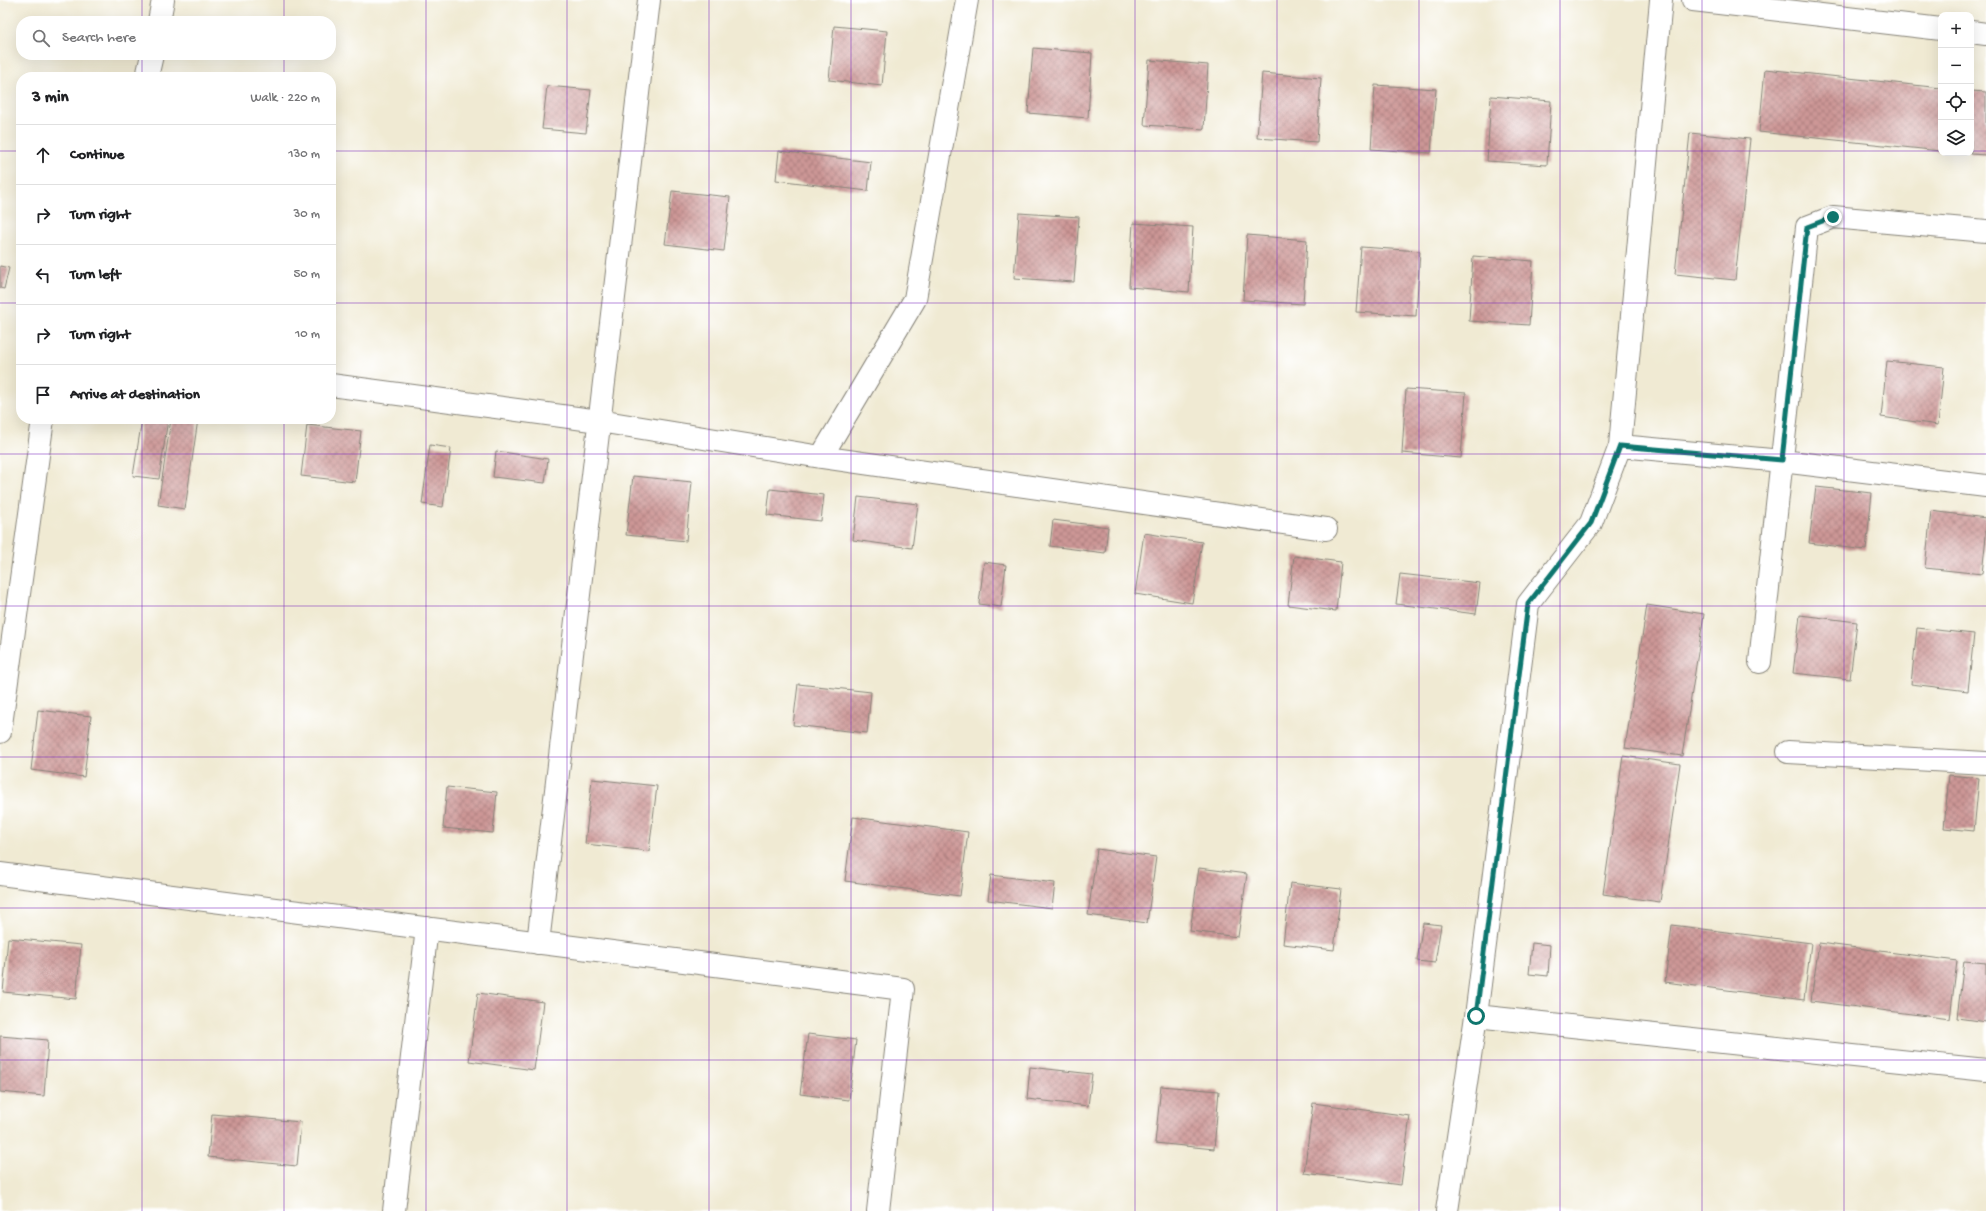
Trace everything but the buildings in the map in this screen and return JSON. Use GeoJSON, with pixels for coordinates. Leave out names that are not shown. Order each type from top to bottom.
{"type":"FeatureCollection","features":[{"type":"Feature","properties":{"kind":"street"},"geometry":{"type":"LineString","coordinates":[[160,16],[163,0]]}},
{"type":"Feature","properties":{"kind":"street"},"geometry":{"type":"LineString","coordinates":[[538,943],[649,0]]}},
{"type":"Feature","properties":{"kind":"street"},"geometry":{"type":"LineString","coordinates":[[821,458],[915,299],[968,0]]}},
{"type":"Feature","properties":{"kind":"street"},"geometry":{"type":"LineString","coordinates":[[1447,1211],[1476,1016],[1528,604],[1591,523],[1620,446],[1662,0]]}},
{"type":"Feature","properties":{"kind":"street"},"geometry":{"type":"LineString","coordinates":[[1693,0],[1938,29]]}},
{"type":"Feature","properties":{"kind":"street"},"geometry":{"type":"LineString","coordinates":[[1974,32],[1986,34]]}},
{"type":"Feature","properties":{"kind":"street"},"geometry":{"type":"LineString","coordinates":[[148,72],[151,60]]}},
{"type":"Feature","properties":{"kind":"street"},"geometry":{"type":"LineString","coordinates":[[1760,662],[1807,227],[1833,217],[1986,231]]}},
{"type":"Feature","properties":{"kind":"street"},"geometry":{"type":"LineString","coordinates":[[336,386],[600,421],[821,458],[1326,529]]}},
{"type":"Feature","properties":{"kind":"street"},"geometry":{"type":"LineString","coordinates":[[0,732],[42,424]]}},
{"type":"Feature","properties":{"kind":"street"},"geometry":{"type":"LineString","coordinates":[[1620,446],[1782,460],[1986,486]]}},
{"type":"Feature","properties":{"kind":"street"},"geometry":{"type":"LineString","coordinates":[[1788,752],[1986,763]]}},
{"type":"Feature","properties":{"kind":"street"},"geometry":{"type":"LineString","coordinates":[[0,874],[903,989],[878,1211]]}},
{"type":"Feature","properties":{"kind":"street"},"geometry":{"type":"LineString","coordinates":[[394,1211],[427,928]]}},
{"type":"Feature","properties":{"kind":"street"},"geometry":{"type":"LineString","coordinates":[[1476,1016],[1986,1070]]}},
{"type":"Feature","properties":{"kind":"route"},"geometry":{"type":"LineString","coordinates":[[1476,1016],[1528,604],[1591,523],[1620,446],[1782,460],[1807,227],[1833,217]]}}]}
